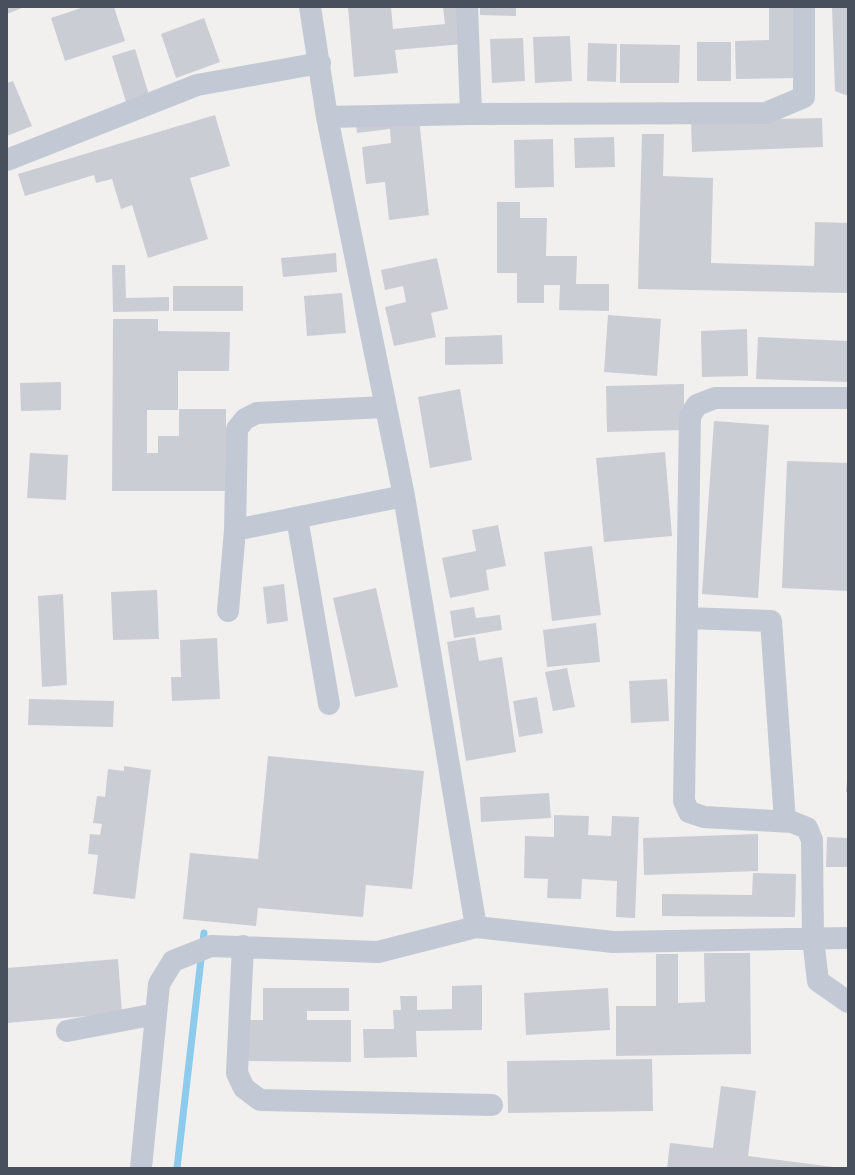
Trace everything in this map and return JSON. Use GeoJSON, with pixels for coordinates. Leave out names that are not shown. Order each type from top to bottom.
{"type":"FeatureCollection","features":[{"type":"Feature","properties":{"kind":"street"},"geometry":{"type":"LineString","coordinates":[[310,7],[328,117],[404,496],[476,927]]}},
{"type":"Feature","properties":{"kind":"street"},"geometry":{"type":"LineString","coordinates":[[467,7],[471,114]]}},
{"type":"Feature","properties":{"kind":"street"},"geometry":{"type":"LineString","coordinates":[[328,117],[471,114],[766,113],[804,97],[804,7]]}},
{"type":"Feature","properties":{"kind":"street"},"geometry":{"type":"LineString","coordinates":[[7,160],[197,85],[320,63]]}},
{"type":"Feature","properties":{"kind":"street"},"geometry":{"type":"LineString","coordinates":[[848,398],[715,398],[697,405],[690,416],[684,801],[689,812],[704,817],[784,821],[792,822],[807,828],[812,840],[813,939],[818,981],[848,1002]]}},
{"type":"Feature","properties":{"kind":"street"},"geometry":{"type":"LineString","coordinates":[[228,610],[235,530],[237,429],[245,419],[257,413],[386,407]]}},
{"type":"Feature","properties":{"kind":"street"},"geometry":{"type":"LineString","coordinates":[[235,530],[404,496]]}},
{"type":"Feature","properties":{"kind":"street"},"geometry":{"type":"LineString","coordinates":[[297,518],[329,704]]}},
{"type":"Feature","properties":{"kind":"street"},"geometry":{"type":"LineString","coordinates":[[687,618],[771,621],[784,821]]}},
{"type":"Feature","properties":{"kind":"street"},"geometry":{"type":"LineString","coordinates":[[141,1168],[159,984],[173,961],[211,946],[378,952],[476,927],[613,942],[848,938]]}},
{"type":"Feature","properties":{"kind":"street"},"geometry":{"type":"LineString","coordinates":[[243,946],[237,1073],[244,1088],[260,1100],[492,1105]]}},
{"type":"Feature","properties":{"kind":"street"},"geometry":{"type":"LineString","coordinates":[[67,1031],[156,1014]]}},
{"type":"Feature","properties":{"kind":"building"},"geometry":{"type":"Polygon","coordinates":[[[7,7],[24,7],[7,14],[7,7]]]}},
{"type":"Feature","properties":{"kind":"building"},"geometry":{"type":"Polygon","coordinates":[[[84,7],[114,7],[125,41],[65,61],[51,18],[84,7]]]}},
{"type":"Feature","properties":{"kind":"building"},"geometry":{"type":"Polygon","coordinates":[[[348,7],[391,7],[393,29],[445,24],[443,7],[461,7],[464,44],[395,50],[398,73],[354,77],[348,7]]]}},
{"type":"Feature","properties":{"kind":"building"},"geometry":{"type":"Polygon","coordinates":[[[480,7],[516,7],[516,16],[480,15],[480,7]]]}},
{"type":"Feature","properties":{"kind":"building"},"geometry":{"type":"Polygon","coordinates":[[[769,7],[798,7],[799,78],[736,79],[735,41],[769,40],[769,7]]]}},
{"type":"Feature","properties":{"kind":"building"},"geometry":{"type":"Polygon","coordinates":[[[832,7],[848,7],[848,96],[835,91],[832,7]]]}},
{"type":"Feature","properties":{"kind":"building"},"geometry":{"type":"Polygon","coordinates":[[[204,18],[220,62],[176,78],[161,34],[204,18]]]}},
{"type":"Feature","properties":{"kind":"building"},"geometry":{"type":"Polygon","coordinates":[[[570,36],[572,81],[535,83],[533,37],[570,36]]]}},
{"type":"Feature","properties":{"kind":"building"},"geometry":{"type":"Polygon","coordinates":[[[523,38],[525,81],[492,83],[490,39],[523,38]]]}},
{"type":"Feature","properties":{"kind":"building"},"geometry":{"type":"Polygon","coordinates":[[[697,42],[731,42],[731,81],[697,81],[697,42]]]}},
{"type":"Feature","properties":{"kind":"building"},"geometry":{"type":"Polygon","coordinates":[[[588,43],[617,44],[616,82],[587,81],[588,43]]]}},
{"type":"Feature","properties":{"kind":"building"},"geometry":{"type":"Polygon","coordinates":[[[620,44],[680,45],[679,83],[620,83],[620,44]]]}},
{"type":"Feature","properties":{"kind":"building"},"geometry":{"type":"Polygon","coordinates":[[[135,49],[149,95],[126,102],[112,56],[135,49]]]}},
{"type":"Feature","properties":{"kind":"building"},"geometry":{"type":"Polygon","coordinates":[[[13,81],[32,126],[7,136],[7,83],[13,81]]]}},
{"type":"Feature","properties":{"kind":"building"},"geometry":{"type":"Polygon","coordinates":[[[215,115],[230,166],[190,178],[208,239],[148,258],[132,205],[121,209],[112,179],[96,183],[94,175],[25,196],[18,174],[215,115]]]}},
{"type":"Feature","properties":{"kind":"building"},"geometry":{"type":"Polygon","coordinates":[[[419,118],[429,215],[389,220],[385,182],[366,184],[362,147],[391,143],[390,129],[357,133],[356,125],[419,118]]]}},
{"type":"Feature","properties":{"kind":"building"},"geometry":{"type":"Polygon","coordinates":[[[822,118],[823,147],[692,152],[691,121],[822,118]]]}},
{"type":"Feature","properties":{"kind":"building"},"geometry":{"type":"Polygon","coordinates":[[[642,134],[664,134],[663,176],[713,178],[711,263],[814,266],[815,222],[848,223],[848,293],[638,289],[642,134]]]}},
{"type":"Feature","properties":{"kind":"building"},"geometry":{"type":"Polygon","coordinates":[[[614,137],[615,167],[575,168],[574,138],[614,137]]]}},
{"type":"Feature","properties":{"kind":"building"},"geometry":{"type":"Polygon","coordinates":[[[553,139],[554,187],[515,188],[514,140],[553,139]]]}},
{"type":"Feature","properties":{"kind":"building"},"geometry":{"type":"Polygon","coordinates":[[[497,202],[520,202],[520,218],[547,218],[546,256],[577,256],[576,284],[609,284],[609,311],[559,310],[560,285],[544,285],[544,303],[517,303],[517,273],[497,273],[497,202]]]}},
{"type":"Feature","properties":{"kind":"building"},"geometry":{"type":"Polygon","coordinates":[[[336,253],[337,272],[283,277],[281,258],[336,253]]]}},
{"type":"Feature","properties":{"kind":"building"},"geometry":{"type":"Polygon","coordinates":[[[437,258],[448,309],[431,313],[436,337],[394,346],[385,307],[406,302],[403,286],[385,290],[381,270],[437,258]]]}},
{"type":"Feature","properties":{"kind":"building"},"geometry":{"type":"Polygon","coordinates":[[[112,265],[125,265],[126,298],[169,297],[169,311],[113,312],[112,265]]]}},
{"type":"Feature","properties":{"kind":"building"},"geometry":{"type":"Polygon","coordinates":[[[173,286],[243,286],[243,311],[173,311],[173,286]]]}},
{"type":"Feature","properties":{"kind":"building"},"geometry":{"type":"Polygon","coordinates":[[[342,293],[346,333],[307,336],[304,296],[342,293]]]}},
{"type":"Feature","properties":{"kind":"building"},"geometry":{"type":"Polygon","coordinates":[[[608,315],[661,319],[657,376],[604,372],[608,315]]]}},
{"type":"Feature","properties":{"kind":"building"},"geometry":{"type":"Polygon","coordinates":[[[113,319],[158,319],[158,331],[230,332],[229,371],[178,371],[178,410],[147,410],[147,453],[158,453],[158,436],[179,436],[179,409],[226,409],[226,491],[112,491],[113,319]]]}},
{"type":"Feature","properties":{"kind":"building"},"geometry":{"type":"Polygon","coordinates":[[[747,329],[748,376],[702,377],[701,331],[747,329]]]}},
{"type":"Feature","properties":{"kind":"building"},"geometry":{"type":"Polygon","coordinates":[[[502,335],[503,364],[445,365],[445,337],[502,335]]]}},
{"type":"Feature","properties":{"kind":"building"},"geometry":{"type":"Polygon","coordinates":[[[758,337],[848,341],[848,382],[756,379],[758,337]]]}},
{"type":"Feature","properties":{"kind":"building"},"geometry":{"type":"Polygon","coordinates":[[[61,382],[61,410],[21,411],[20,383],[61,382]]]}},
{"type":"Feature","properties":{"kind":"building"},"geometry":{"type":"Polygon","coordinates":[[[684,384],[684,430],[607,432],[606,386],[684,384]]]}},
{"type":"Feature","properties":{"kind":"building"},"geometry":{"type":"Polygon","coordinates":[[[460,389],[472,460],[430,468],[418,397],[460,389]]]}},
{"type":"Feature","properties":{"kind":"building"},"geometry":{"type":"Polygon","coordinates":[[[714,421],[769,425],[758,598],[702,594],[714,421]]]}},
{"type":"Feature","properties":{"kind":"building"},"geometry":{"type":"Polygon","coordinates":[[[665,452],[672,536],[604,542],[596,458],[665,452]]]}},
{"type":"Feature","properties":{"kind":"building"},"geometry":{"type":"Polygon","coordinates":[[[30,453],[68,455],[66,500],[27,498],[30,453]]]}},
{"type":"Feature","properties":{"kind":"building"},"geometry":{"type":"Polygon","coordinates":[[[787,461],[848,463],[848,591],[782,588],[787,461]]]}},
{"type":"Feature","properties":{"kind":"building"},"geometry":{"type":"Polygon","coordinates":[[[498,525],[506,566],[486,570],[489,590],[450,598],[442,558],[476,551],[472,530],[498,525]]]}},
{"type":"Feature","properties":{"kind":"building"},"geometry":{"type":"Polygon","coordinates":[[[592,546],[601,615],[552,621],[544,552],[592,546]]]}},
{"type":"Feature","properties":{"kind":"building"},"geometry":{"type":"Polygon","coordinates":[[[284,584],[288,621],[267,624],[263,587],[284,584]]]}},
{"type":"Feature","properties":{"kind":"building"},"geometry":{"type":"Polygon","coordinates":[[[376,588],[398,687],[355,697],[333,598],[376,588]]]}},
{"type":"Feature","properties":{"kind":"building"},"geometry":{"type":"Polygon","coordinates":[[[157,590],[159,639],[113,640],[111,592],[157,590]]]}},
{"type":"Feature","properties":{"kind":"building"},"geometry":{"type":"Polygon","coordinates":[[[63,594],[67,685],[42,687],[38,596],[63,594]]]}},
{"type":"Feature","properties":{"kind":"building"},"geometry":{"type":"Polygon","coordinates":[[[474,607],[476,618],[500,615],[502,630],[454,638],[450,611],[474,607]]]}},
{"type":"Feature","properties":{"kind":"building"},"geometry":{"type":"Polygon","coordinates":[[[596,623],[600,662],[547,667],[543,630],[596,623]]]}},
{"type":"Feature","properties":{"kind":"building"},"geometry":{"type":"Polygon","coordinates":[[[475,637],[479,661],[502,657],[516,752],[466,761],[447,642],[475,637]]]}},
{"type":"Feature","properties":{"kind":"building"},"geometry":{"type":"Polygon","coordinates":[[[217,638],[220,699],[172,701],[171,677],[181,677],[180,640],[217,638]]]}},
{"type":"Feature","properties":{"kind":"building"},"geometry":{"type":"Polygon","coordinates":[[[567,668],[575,707],[553,711],[545,672],[567,668]]]}},
{"type":"Feature","properties":{"kind":"building"},"geometry":{"type":"Polygon","coordinates":[[[667,679],[669,721],[631,723],[629,681],[667,679]]]}},
{"type":"Feature","properties":{"kind":"building"},"geometry":{"type":"Polygon","coordinates":[[[537,697],[543,733],[519,737],[513,701],[537,697]]]}},
{"type":"Feature","properties":{"kind":"building"},"geometry":{"type":"Polygon","coordinates":[[[29,699],[114,701],[113,727],[28,725],[29,699]]]}},
{"type":"Feature","properties":{"kind":"building"},"geometry":{"type":"Polygon","coordinates":[[[268,756],[424,771],[412,889],[366,885],[363,917],[258,908],[256,926],[183,919],[190,853],[258,859],[268,756]]]}},
{"type":"Feature","properties":{"kind":"building"},"geometry":{"type":"Polygon","coordinates":[[[124,766],[151,770],[135,899],[93,894],[98,855],[88,854],[90,834],[100,835],[102,824],[93,823],[97,796],[105,797],[108,769],[124,771],[124,766]]]}},
{"type":"Feature","properties":{"kind":"building"},"geometry":{"type":"Polygon","coordinates":[[[847,781],[848,792],[846,792],[847,781]]]}},
{"type":"Feature","properties":{"kind":"building"},"geometry":{"type":"Polygon","coordinates":[[[549,793],[551,818],[481,822],[480,797],[549,793]]]}},
{"type":"Feature","properties":{"kind":"building"},"geometry":{"type":"Polygon","coordinates":[[[554,815],[589,816],[588,835],[611,836],[612,816],[639,817],[635,918],[616,917],[617,881],[582,879],[581,899],[547,898],[548,879],[524,878],[525,836],[554,837],[554,815]]]}},
{"type":"Feature","properties":{"kind":"building"},"geometry":{"type":"Polygon","coordinates":[[[758,834],[758,871],[644,875],[643,838],[758,834]]]}},
{"type":"Feature","properties":{"kind":"building"},"geometry":{"type":"Polygon","coordinates":[[[827,837],[848,838],[848,867],[826,867],[827,837]]]}},
{"type":"Feature","properties":{"kind":"building"},"geometry":{"type":"Polygon","coordinates":[[[753,873],[796,874],[795,917],[662,916],[662,894],[752,895],[753,873]]]}},
{"type":"Feature","properties":{"kind":"building"},"geometry":{"type":"Polygon","coordinates":[[[704,953],[750,953],[751,1054],[616,1056],[616,1006],[656,1006],[656,954],[678,954],[678,1003],[705,1002],[704,953]]]}},
{"type":"Feature","properties":{"kind":"building"},"geometry":{"type":"Polygon","coordinates":[[[118,959],[122,1013],[7,1023],[7,968],[118,959]]]}},
{"type":"Feature","properties":{"kind":"building"},"geometry":{"type":"Polygon","coordinates":[[[482,985],[482,1030],[416,1031],[417,1057],[364,1058],[363,1029],[394,1029],[393,1010],[401,1010],[400,996],[417,996],[417,1010],[452,1009],[452,986],[482,985]]]}},
{"type":"Feature","properties":{"kind":"building"},"geometry":{"type":"Polygon","coordinates":[[[263,988],[349,988],[349,1011],[307,1011],[307,1020],[351,1020],[351,1062],[247,1061],[247,1020],[263,1020],[263,988]]]}},
{"type":"Feature","properties":{"kind":"building"},"geometry":{"type":"Polygon","coordinates":[[[608,988],[610,1030],[526,1035],[524,993],[608,988]]]}},
{"type":"Feature","properties":{"kind":"building"},"geometry":{"type":"Polygon","coordinates":[[[652,1059],[653,1111],[508,1113],[507,1061],[652,1059]]]}},
{"type":"Feature","properties":{"kind":"building"},"geometry":{"type":"Polygon","coordinates":[[[721,1086],[756,1091],[748,1156],[841,1168],[667,1168],[670,1143],[713,1148],[721,1086]]]}},
{"type":"Feature","properties":{"kind":"waterway"},"geometry":{"type":"LineString","coordinates":[[177,1168],[204,933]]}}]}
